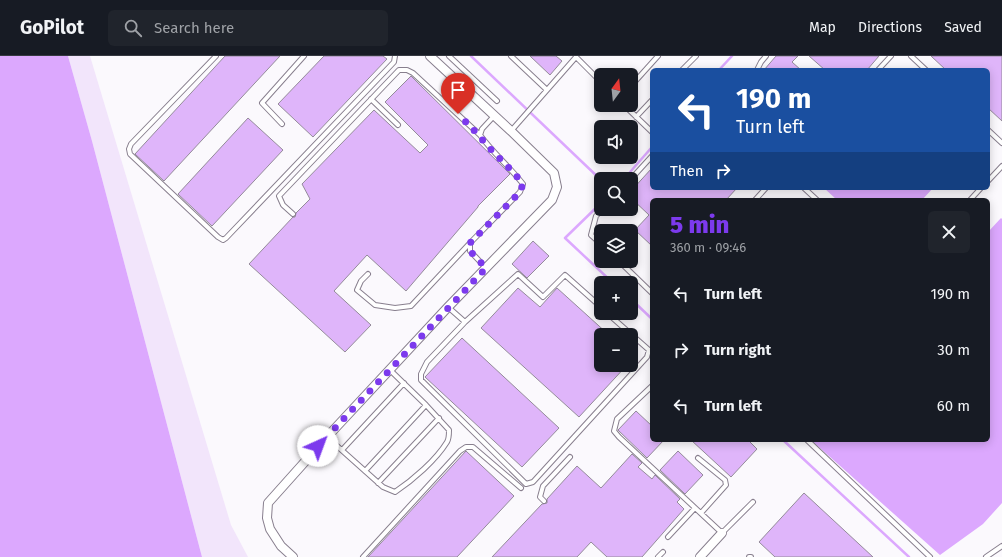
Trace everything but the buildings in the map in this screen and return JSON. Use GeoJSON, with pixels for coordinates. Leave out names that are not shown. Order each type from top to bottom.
{"type":"FeatureCollection","features":[{"type":"Feature","properties":{"kind":"street"},"geometry":{"type":"LineString","coordinates":[[293,557],[281,546],[270,529],[267,518],[268,503],[448,307],[552,200],[557,187],[554,173],[430,56]]}},
{"type":"Feature","properties":{"kind":"street"},"geometry":{"type":"LineString","coordinates":[[700,557],[722,533]]}},
{"type":"Feature","properties":{"kind":"lane"},"geometry":{"type":"LineString","coordinates":[[216,56],[131,144],[129,149],[130,154],[223,240],[394,62],[395,56]]}},
{"type":"Feature","properties":{"kind":"lane"},"geometry":{"type":"LineString","coordinates":[[282,124],[262,103],[304,56]]}},
{"type":"Feature","properties":{"kind":"lane"},"geometry":{"type":"LineString","coordinates":[[449,56],[497,101]]}},
{"type":"Feature","properties":{"kind":"lane"},"geometry":{"type":"LineString","coordinates":[[511,56],[547,90]]}},
{"type":"Feature","properties":{"kind":"lane"},"geometry":{"type":"LineString","coordinates":[[638,78],[658,56]]}},
{"type":"Feature","properties":{"kind":"lane"},"geometry":{"type":"LineString","coordinates":[[684,68],[696,56]]}},
{"type":"Feature","properties":{"kind":"lane"},"geometry":{"type":"LineString","coordinates":[[758,68],[766,56]]}},
{"type":"Feature","properties":{"kind":"lane"},"geometry":{"type":"LineString","coordinates":[[911,56],[924,68]]}},
{"type":"Feature","properties":{"kind":"lane"},"geometry":{"type":"LineString","coordinates":[[511,131],[575,57],[594,75]]}},
{"type":"Feature","properties":{"kind":"lane"},"geometry":{"type":"LineString","coordinates":[[880,68],[888,57]]}},
{"type":"Feature","properties":{"kind":"lane"},"geometry":{"type":"LineString","coordinates":[[293,214],[282,205],[279,196],[399,70],[407,70],[412,73],[480,135],[486,144],[510,168],[523,184],[520,192],[411,306],[395,308],[375,305],[357,290],[361,281],[368,274]]}},
{"type":"Feature","properties":{"kind":"lane"},"geometry":{"type":"LineString","coordinates":[[371,99],[398,125]]}},
{"type":"Feature","properties":{"kind":"lane"},"geometry":{"type":"LineString","coordinates":[[636,116],[650,102]]}},
{"type":"Feature","properties":{"kind":"lane"},"geometry":{"type":"LineString","coordinates":[[632,112],[650,130]]}},
{"type":"Feature","properties":{"kind":"lane"},"geometry":{"type":"LineString","coordinates":[[480,135],[482,129],[494,116]]}},
{"type":"Feature","properties":{"kind":"lane"},"geometry":{"type":"LineString","coordinates":[[990,132],[1002,143]]}},
{"type":"Feature","properties":{"kind":"lane"},"geometry":{"type":"LineString","coordinates":[[637,172],[650,158]]}},
{"type":"Feature","properties":{"kind":"lane"},"geometry":{"type":"LineString","coordinates":[[990,179],[1002,166]]}},
{"type":"Feature","properties":{"kind":"lane"},"geometry":{"type":"LineString","coordinates":[[756,198],[764,190]]}},
{"type":"Feature","properties":{"kind":"lane"},"geometry":{"type":"LineString","coordinates":[[806,190],[815,198]]}},
{"type":"Feature","properties":{"kind":"lane"},"geometry":{"type":"LineString","coordinates":[[972,198],[979,190]]}},
{"type":"Feature","properties":{"kind":"lane"},"geometry":{"type":"LineString","coordinates":[[594,238],[591,235],[596,216]]}},
{"type":"Feature","properties":{"kind":"lane"},"geometry":{"type":"LineString","coordinates":[[470,243],[470,251],[486,268]]}},
{"type":"Feature","properties":{"kind":"lane"},"geometry":{"type":"LineString","coordinates":[[626,268],[650,291]]}},
{"type":"Feature","properties":{"kind":"lane"},"geometry":{"type":"LineString","coordinates":[[594,301],[565,275],[543,297],[518,274],[465,322],[427,362],[421,374],[421,380],[526,484],[533,482],[647,357],[649,350],[615,320]]}},
{"type":"Feature","properties":{"kind":"lane"},"geometry":{"type":"LineString","coordinates":[[448,307],[465,322]]}},
{"type":"Feature","properties":{"kind":"lane"},"geometry":{"type":"LineString","coordinates":[[327,437],[383,487],[395,492],[411,482],[448,441],[449,430],[439,418],[390,370]]}},
{"type":"Feature","properties":{"kind":"lane"},"geometry":{"type":"LineString","coordinates":[[342,450],[404,384]]}},
{"type":"Feature","properties":{"kind":"lane"},"geometry":{"type":"LineString","coordinates":[[650,388],[617,419],[614,431],[618,437],[722,533],[753,502]]}},
{"type":"Feature","properties":{"kind":"lane"},"geometry":{"type":"LineString","coordinates":[[365,471],[426,405]]}},
{"type":"Feature","properties":{"kind":"lane"},"geometry":{"type":"LineString","coordinates":[[378,483],[439,418]]}},
{"type":"Feature","properties":{"kind":"lane"},"geometry":{"type":"LineString","coordinates":[[809,442],[930,557]]}},
{"type":"Feature","properties":{"kind":"lane"},"geometry":{"type":"LineString","coordinates":[[363,557],[460,451],[466,447],[473,447],[521,488]]}},
{"type":"Feature","properties":{"kind":"lane"},"geometry":{"type":"LineString","coordinates":[[544,501],[540,497],[543,486],[570,457]]}},
{"type":"Feature","properties":{"kind":"lane"},"geometry":{"type":"LineString","coordinates":[[698,458],[725,480],[726,485],[701,513]]}},
{"type":"Feature","properties":{"kind":"lane"},"geometry":{"type":"LineString","coordinates":[[668,537],[695,508]]}},
{"type":"Feature","properties":{"kind":"lane"},"geometry":{"type":"LineString","coordinates":[[986,557],[1002,546]]}},
{"type":"Feature","properties":{"kind":"lane"},"geometry":{"type":"LineString","coordinates":[[658,557],[663,552]]}},
{"type":"Feature","properties":{"kind":"shaded area"},"geometry":{"type":"Polygon","coordinates":[[[0,56],[68,56],[92,141],[202,557],[0,557],[0,56]]]}},
{"type":"Feature","properties":{"kind":"shaded area"},"geometry":{"type":"Polygon","coordinates":[[[68,56],[90,56],[231,525],[248,557],[202,557],[92,141],[68,56]]]}},
{"type":"Feature","properties":{"kind":"shaded area"},"geometry":{"type":"Polygon","coordinates":[[[826,190],[931,190],[924,198],[835,198],[826,190]]]}},
{"type":"Feature","properties":{"kind":"shaded area"},"geometry":{"type":"Polygon","coordinates":[[[1001,218],[1002,219],[1002,503],[983,524],[940,555],[813,442],[990,442],[990,230],[1001,218]]]}},
{"type":"Feature","properties":{"kind":"waterway"},"geometry":{"type":"LineString","coordinates":[[471,56],[594,173]]}},
{"type":"Feature","properties":{"kind":"waterway"},"geometry":{"type":"LineString","coordinates":[[721,68],[732,56]]}},
{"type":"Feature","properties":{"kind":"waterway"},"geometry":{"type":"LineString","coordinates":[[630,172],[650,149]]}},
{"type":"Feature","properties":{"kind":"waterway"},"geometry":{"type":"LineString","coordinates":[[594,210],[565,238],[606,276]]}},
{"type":"Feature","properties":{"kind":"waterway"},"geometry":{"type":"LineString","coordinates":[[638,306],[650,317]]}},
{"type":"Feature","properties":{"kind":"waterway"},"geometry":{"type":"LineString","coordinates":[[785,442],[909,557]]}},
{"type":"Feature","properties":{"kind":"route"},"geometry":{"type":"LineString","coordinates":[[318,446],[486,268],[470,251],[470,243],[520,192],[523,184],[510,168],[486,144],[480,135],[458,114]]}}]}
